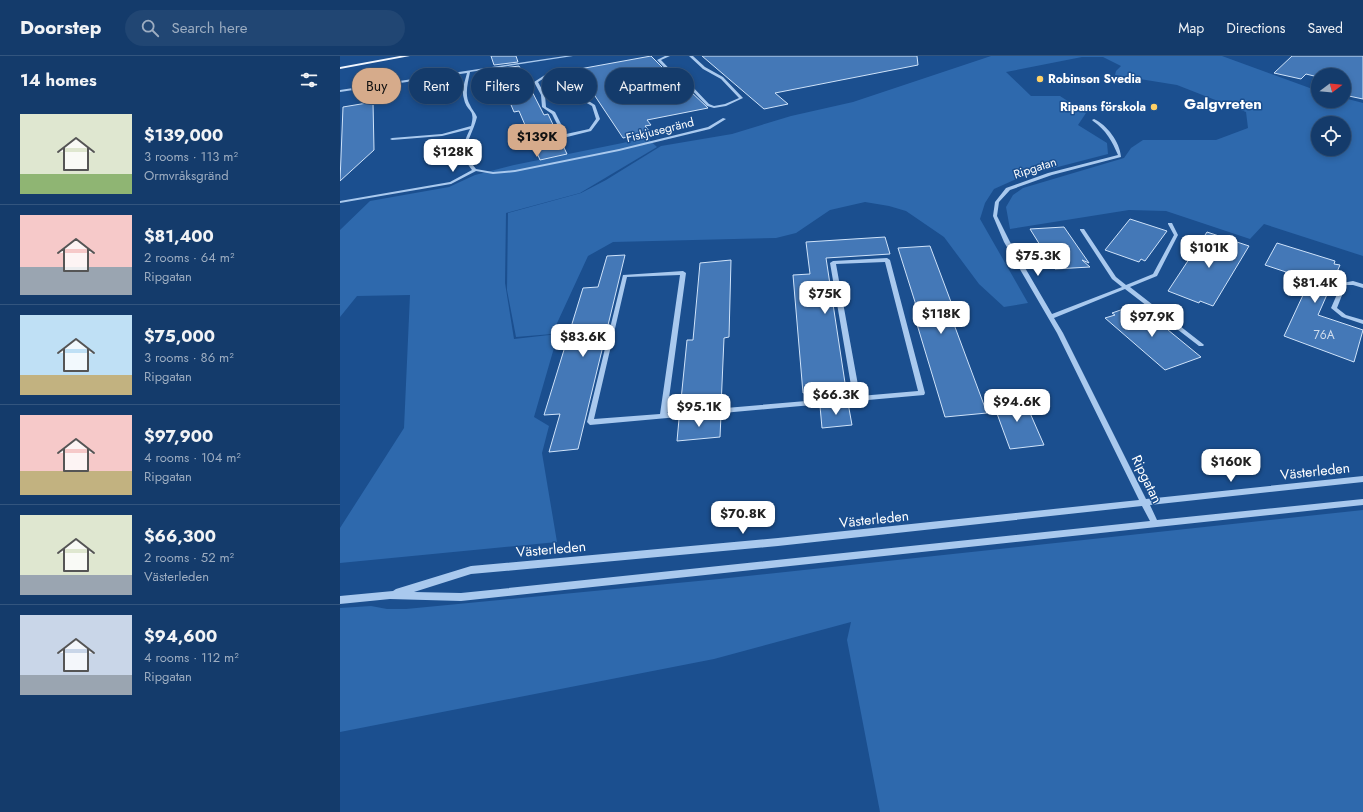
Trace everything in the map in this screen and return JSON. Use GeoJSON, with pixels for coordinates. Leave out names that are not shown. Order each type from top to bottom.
{"type":"FeatureCollection","features":[{"type":"Feature","properties":{"kind":"main road"},"geometry":{"type":"LineString","coordinates":[[347,60],[384,56]]}},
{"type":"Feature","properties":{"kind":"main road"},"geometry":{"type":"LineString","coordinates":[[340,68],[408,56]]}},
{"type":"Feature","properties":{"kind":"street"},"geometry":{"type":"LineString","coordinates":[[340,91],[383,86],[469,71],[571,56]]}},
{"type":"Feature","properties":{"kind":"street"},"geometry":{"type":"LineString","coordinates":[[668,56],[659,60],[681,83],[688,84],[708,105],[714,107],[726,105],[742,98],[722,78],[704,68],[691,56]]}},
{"type":"Feature","properties":{"kind":"street"},"geometry":{"type":"LineString","coordinates":[[340,202],[451,183],[475,170],[466,161],[463,149],[476,117],[474,112],[467,105],[465,99],[469,71]]}},
{"type":"Feature","properties":{"kind":"street"},"geometry":{"type":"LineString","coordinates":[[548,74],[566,74],[575,89],[580,92],[586,101],[590,102],[596,109],[598,120],[590,130],[567,136],[564,134],[554,113],[544,107],[543,95],[536,82],[548,74]]}},
{"type":"Feature","properties":{"kind":"street","name":"Fiskjusegränd"},"geometry":{"type":"LineString","coordinates":[[475,170],[493,173],[515,171],[599,154],[709,128],[724,119]]}},
{"type":"Feature","properties":{"kind":"street","name":"Ripgatan"},"geometry":{"type":"LineString","coordinates":[[1094,120],[1111,134],[1120,156],[1050,174],[1008,189],[997,202],[995,216],[1004,235],[1051,317],[1156,524]]}},
{"type":"Feature","properties":{"kind":"street"},"geometry":{"type":"LineString","coordinates":[[392,140],[442,135],[472,127]]}},
{"type":"Feature","properties":{"kind":"street"},"geometry":{"type":"LineString","coordinates":[[1051,317],[1155,275],[1176,235],[1170,224]]}},
{"type":"Feature","properties":{"kind":"street"},"geometry":{"type":"LineString","coordinates":[[1082,230],[1114,278],[1201,345]]}},
{"type":"Feature","properties":{"kind":"street"},"geometry":{"type":"LineString","coordinates":[[663,416],[683,273],[625,276],[590,422],[663,416],[857,399],[922,393],[887,260],[833,263],[857,399]]}},
{"type":"Feature","properties":{"kind":"street"},"geometry":{"type":"LineString","coordinates":[[1363,286],[1353,283],[1344,284],[1334,308],[1344,316],[1363,322]]}},
{"type":"Feature","properties":{"kind":"street","name":"Västerleden"},"geometry":{"type":"LineString","coordinates":[[390,595],[471,570],[778,542],[1363,479]]}},
{"type":"Feature","properties":{"kind":"street","name":"Västerleden"},"geometry":{"type":"LineString","coordinates":[[340,600],[390,595],[461,597],[1363,502]]}},
{"type":"Feature","properties":{"kind":"shaded area"},"geometry":{"type":"Polygon","coordinates":[[[991,56],[1222,56],[1311,88],[1311,108],[1351,108],[1351,100],[1363,103],[1363,256],[1264,224],[1250,239],[1166,211],[1129,210],[1010,229],[1006,207],[1013,195],[1023,188],[1124,158],[1131,148],[1143,140],[1216,140],[1248,128],[1246,112],[1177,85],[1115,75],[1116,71],[1121,66],[1103,57],[1082,57],[1006,72],[1031,96],[1060,96],[1086,113],[1078,125],[1107,143],[1108,154],[1023,176],[994,189],[985,203],[980,219],[1028,303],[1004,307],[979,284],[944,237],[906,211],[889,206],[865,202],[830,210],[796,233],[776,238],[613,242],[588,256],[552,334],[516,337],[507,290],[508,213],[581,193],[606,180],[661,146],[732,134],[791,116],[853,102],[991,56]]]}},
{"type":"Feature","properties":{"kind":"shaded area"},"geometry":{"type":"Polygon","coordinates":[[[647,138],[657,147],[580,193],[506,213],[505,283],[514,339],[558,334],[534,417],[549,426],[542,453],[557,542],[340,563],[340,528],[404,428],[410,295],[357,296],[340,317],[340,230],[370,201],[449,187],[475,175],[514,165],[647,138]]]}},
{"type":"Feature","properties":{"kind":"shaded area"},"geometry":{"type":"Polygon","coordinates":[[[1363,510],[1363,812],[880,812],[847,640],[851,622],[714,659],[340,732],[340,608],[371,606],[387,609],[406,609],[719,579],[1363,510]]]}},
{"type":"Feature","properties":{"kind":"building"},"geometry":{"type":"Polygon","coordinates":[[[491,56],[516,56],[518,62],[494,65],[491,56]]]}},
{"type":"Feature","properties":{"kind":"building"},"geometry":{"type":"Polygon","coordinates":[[[651,56],[663,68],[605,68],[605,104],[694,104],[694,95],[708,108],[647,120],[651,125],[645,126],[650,132],[623,138],[597,99],[597,68],[585,68],[651,56]]]}},
{"type":"Feature","properties":{"kind":"building"},"geometry":{"type":"Polygon","coordinates":[[[702,56],[917,56],[918,65],[775,93],[788,104],[764,109],[702,56]]]}},
{"type":"Feature","properties":{"kind":"building"},"geometry":{"type":"Polygon","coordinates":[[[1292,56],[1363,56],[1363,99],[1351,96],[1351,68],[1311,68],[1311,75],[1306,74],[1301,79],[1274,73],[1292,56]]]}},
{"type":"Feature","properties":{"kind":"building"},"geometry":{"type":"Polygon","coordinates":[[[519,66],[520,68],[504,68],[519,66]]]}},
{"type":"Feature","properties":{"kind":"building"},"geometry":{"type":"Polygon","coordinates":[[[534,95],[544,115],[548,114],[567,154],[540,160],[519,111],[514,112],[511,104],[534,104],[534,95]]]}},
{"type":"Feature","properties":{"kind":"building"},"geometry":{"type":"Polygon","coordinates":[[[373,104],[374,150],[340,181],[343,107],[373,104]]]}},
{"type":"Feature","properties":{"kind":"building"},"geometry":{"type":"Polygon","coordinates":[[[1130,219],[1167,231],[1145,261],[1141,259],[1139,262],[1105,250],[1130,219]]]}},
{"type":"Feature","properties":{"kind":"building"},"geometry":{"type":"Polygon","coordinates":[[[1064,227],[1089,263],[1082,260],[1090,267],[1055,269],[1030,229],[1064,227]]]}},
{"type":"Feature","properties":{"kind":"building"},"geometry":{"type":"Polygon","coordinates":[[[1207,232],[1249,246],[1213,306],[1200,301],[1199,303],[1168,291],[1207,232]]]}},
{"type":"Feature","properties":{"kind":"building"},"geometry":{"type":"Polygon","coordinates":[[[885,237],[890,254],[826,258],[847,396],[819,398],[818,391],[803,393],[793,275],[810,274],[806,242],[885,237]]]}},
{"type":"Feature","properties":{"kind":"building"},"geometry":{"type":"Polygon","coordinates":[[[1277,243],[1335,261],[1334,264],[1340,265],[1318,315],[1363,330],[1354,362],[1284,336],[1310,280],[1265,265],[1277,243]]]}},
{"type":"Feature","properties":{"kind":"building"},"geometry":{"type":"Polygon","coordinates":[[[930,246],[957,318],[952,319],[987,413],[945,417],[916,321],[921,321],[898,248],[930,246]]]}},
{"type":"Feature","properties":{"kind":"building"},"geometry":{"type":"Polygon","coordinates":[[[625,255],[578,449],[549,452],[560,414],[544,415],[583,288],[598,287],[607,256],[625,255]]]}},
{"type":"Feature","properties":{"kind":"building"},"geometry":{"type":"Polygon","coordinates":[[[731,260],[729,337],[724,338],[721,407],[680,410],[687,340],[693,340],[700,263],[731,260]]]}},
{"type":"Feature","properties":{"kind":"building"},"geometry":{"type":"Polygon","coordinates":[[[1132,306],[1136,310],[1140,308],[1151,316],[1201,357],[1165,370],[1105,318],[1115,315],[1112,313],[1132,306]]]}},
{"type":"Feature","properties":{"kind":"building"},"geometry":{"type":"Polygon","coordinates":[[[1023,397],[1044,445],[1010,449],[992,400],[1023,397]]]}},
{"type":"Feature","properties":{"kind":"building"},"geometry":{"type":"Polygon","coordinates":[[[848,403],[852,425],[822,428],[820,406],[848,403]]]}},
{"type":"Feature","properties":{"kind":"building"},"geometry":{"type":"Polygon","coordinates":[[[721,415],[720,437],[677,441],[679,419],[721,415]]]}},
{"type":"Feature","properties":{"kind":"place","name":"Robinson Svedia"},"geometry":{"type":"Point","coordinates":[1040,79]}},
{"type":"Feature","properties":{"kind":"place","name":"Ripans förskola"},"geometry":{"type":"Point","coordinates":[1154,107]}},
{"type":"Feature","properties":{"kind":"district","name":"Galgvreten"},"geometry":{"type":"Point","coordinates":[1223,104]}}]}
